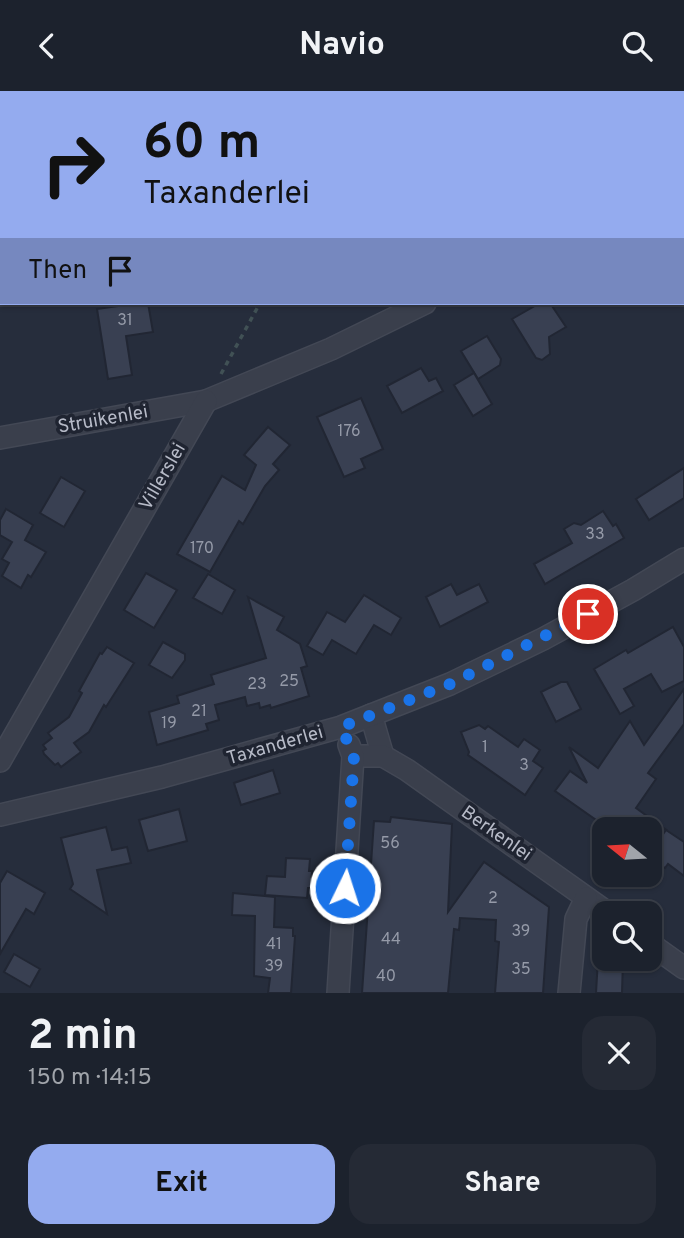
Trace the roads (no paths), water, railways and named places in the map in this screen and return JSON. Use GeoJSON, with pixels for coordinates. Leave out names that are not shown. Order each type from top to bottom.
{"type":"FeatureCollection","features":[{"type":"Feature","properties":{"kind":"street"},"geometry":{"type":"LineString","coordinates":[[206,401],[331,349],[421,305]]}},
{"type":"Feature","properties":{"kind":"street","name":"Struikenlei"},"geometry":{"type":"LineString","coordinates":[[0,439],[206,401]]}},
{"type":"Feature","properties":{"kind":"street","name":"Villerslei"},"geometry":{"type":"LineString","coordinates":[[0,761],[206,401]]}},
{"type":"Feature","properties":{"kind":"street","name":"Taxanderlei"},"geometry":{"type":"LineString","coordinates":[[0,815],[162,777],[341,727],[450,684],[543,639],[684,559]]}},
{"type":"Feature","properties":{"kind":"street"},"geometry":{"type":"LineString","coordinates":[[354,756],[383,756],[371,715]]}},
{"type":"Feature","properties":{"kind":"street"},"geometry":{"type":"LineString","coordinates":[[338,993],[354,756],[341,727]]}},
{"type":"Feature","properties":{"kind":"street","name":"Berkenlei"},"geometry":{"type":"LineString","coordinates":[[383,756],[592,902]]}},
{"type":"Feature","properties":{"kind":"street"},"geometry":{"type":"LineString","coordinates":[[569,993],[576,919],[586,898]]}},
{"type":"Feature","properties":{"kind":"street"},"geometry":{"type":"LineString","coordinates":[[662,952],[684,968]]}}]}
